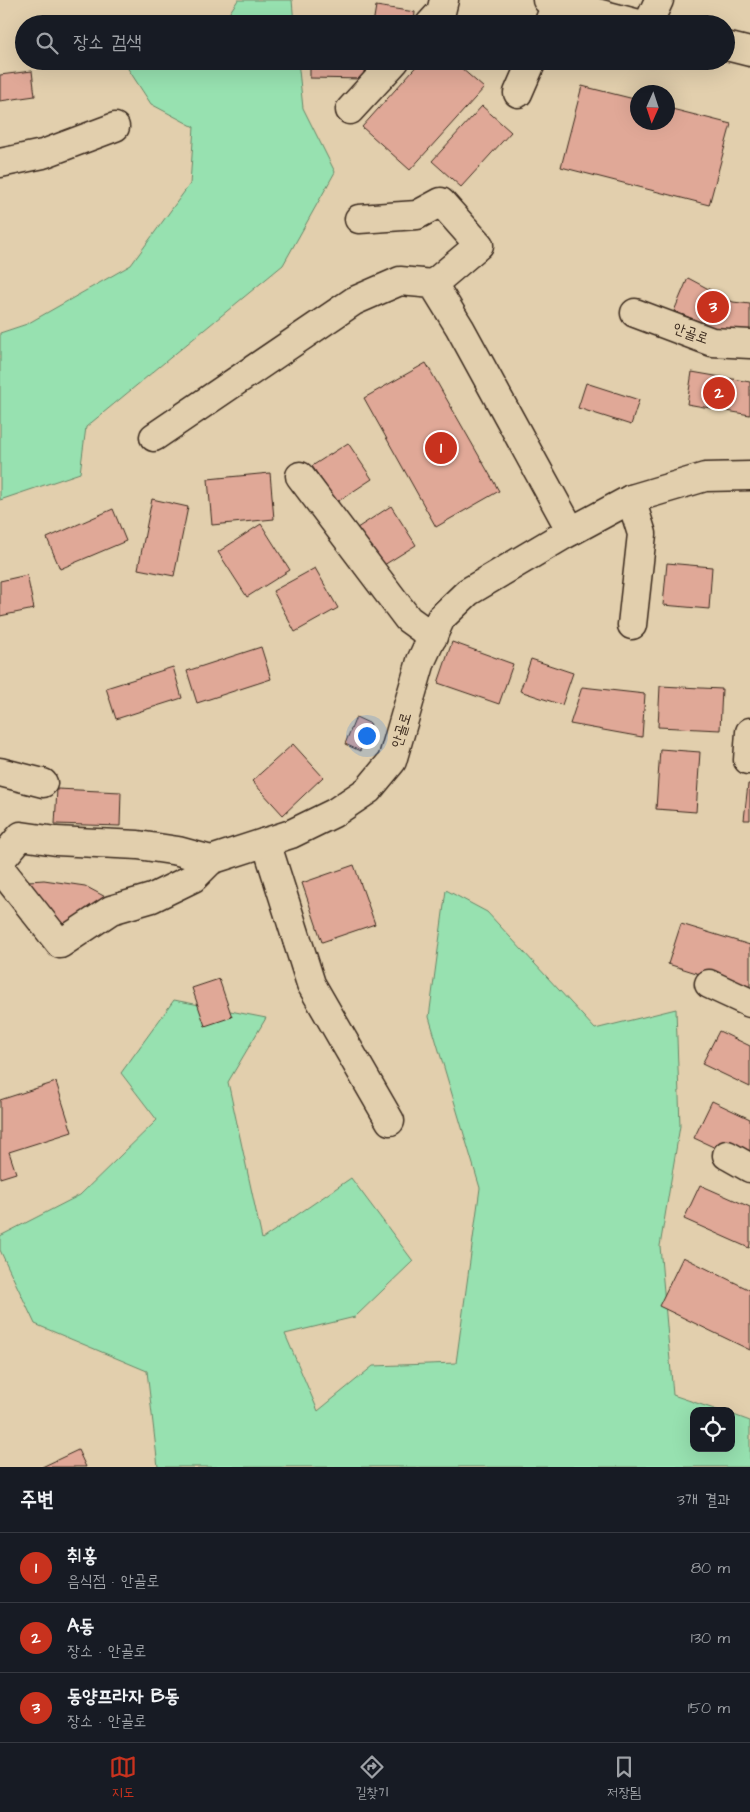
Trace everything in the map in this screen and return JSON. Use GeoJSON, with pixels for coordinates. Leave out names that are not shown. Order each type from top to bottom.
{"type":"FeatureCollection","features":[{"type":"Feature","properties":{"kind":"street"},"geometry":{"type":"LineString","coordinates":[[438,15],[444,0]]}},
{"type":"Feature","properties":{"kind":"street"},"geometry":{"type":"LineString","coordinates":[[652,15],[659,0]]}},
{"type":"Feature","properties":{"kind":"street"},"geometry":{"type":"LineString","coordinates":[[550,9],[586,15]]}},
{"type":"Feature","properties":{"kind":"street"},"geometry":{"type":"LineString","coordinates":[[735,48],[750,52]]}},
{"type":"Feature","properties":{"kind":"street"},"geometry":{"type":"LineString","coordinates":[[350,110],[387,70]]}},
{"type":"Feature","properties":{"kind":"street"},"geometry":{"type":"LineString","coordinates":[[518,92],[528,70]]}},
{"type":"Feature","properties":{"kind":"street"},"geometry":{"type":"LineString","coordinates":[[0,163],[43,154],[115,127]]}},
{"type":"Feature","properties":{"kind":"street"},"geometry":{"type":"LineString","coordinates":[[154,437],[354,301],[400,281],[432,284],[478,245],[441,202],[417,215],[359,219]]}},
{"type":"Feature","properties":{"kind":"street"},"geometry":{"type":"LineString","coordinates":[[432,284],[460,328],[571,531]]}},
{"type":"Feature","properties":{"kind":"street","name":"안골로"},"geometry":{"type":"LineString","coordinates":[[635,312],[712,342],[750,344]]}},
{"type":"Feature","properties":{"kind":"street"},"geometry":{"type":"LineString","coordinates":[[300,476],[408,619],[433,636]]}},
{"type":"Feature","properties":{"kind":"street","name":"안골로"},"geometry":{"type":"LineString","coordinates":[[211,860],[291,834],[334,813],[368,790],[392,761],[422,661],[441,618],[468,592],[571,531],[631,499],[705,477],[750,476]]}},
{"type":"Feature","properties":{"kind":"street"},"geometry":{"type":"LineString","coordinates":[[631,499],[642,534],[632,625]]}},
{"type":"Feature","properties":{"kind":"street"},"geometry":{"type":"LineString","coordinates":[[748,760],[750,732]]}},
{"type":"Feature","properties":{"kind":"street"},"geometry":{"type":"LineString","coordinates":[[0,772],[43,783]]}},
{"type":"Feature","properties":{"kind":"street"},"geometry":{"type":"LineString","coordinates":[[0,861],[20,836],[56,841],[138,845],[178,851],[211,860],[193,878],[152,898],[111,910],[60,944],[0,868]]}},
{"type":"Feature","properties":{"kind":"street"},"geometry":{"type":"LineString","coordinates":[[266,842],[311,984],[390,1121]]}},
{"type":"Feature","properties":{"kind":"street"},"geometry":{"type":"LineString","coordinates":[[709,984],[750,1003]]}},
{"type":"Feature","properties":{"kind":"green space"},"geometry":{"type":"Polygon","coordinates":[[[238,0],[292,0],[293,15],[228,15],[238,0]]]}},
{"type":"Feature","properties":{"kind":"green space"},"geometry":{"type":"Polygon","coordinates":[[[129,70],[299,70],[303,108],[335,172],[283,265],[86,427],[80,473],[0,500],[0,333],[27,324],[131,265],[190,184],[194,127],[151,104],[129,70]]]}},
{"type":"Feature","properties":{"kind":"green space"},"geometry":{"type":"Polygon","coordinates":[[[446,890],[487,912],[595,1029],[676,1009],[680,1126],[660,1246],[673,1395],[708,1407],[690,1407],[690,1452],[735,1452],[735,1415],[750,1421],[750,1467],[158,1467],[147,1371],[35,1324],[0,1250],[0,1236],[80,1195],[157,1120],[121,1073],[174,1000],[266,1018],[228,1082],[262,1239],[351,1178],[413,1261],[355,1317],[285,1334],[318,1411],[373,1366],[456,1363],[480,1188],[429,1017],[446,890]]]}},
{"type":"Feature","properties":{"kind":"building"},"geometry":{"type":"Polygon","coordinates":[[[376,6],[415,12],[415,15],[374,15],[376,6]]]}},
{"type":"Feature","properties":{"kind":"building"},"geometry":{"type":"Polygon","coordinates":[[[310,70],[364,70],[364,79],[310,78],[310,70]]]}},
{"type":"Feature","properties":{"kind":"building"},"geometry":{"type":"Polygon","coordinates":[[[413,70],[463,70],[484,88],[410,170],[362,127],[413,70]]]}},
{"type":"Feature","properties":{"kind":"building"},"geometry":{"type":"Polygon","coordinates":[[[32,71],[35,96],[0,101],[0,75],[32,71]]]}},
{"type":"Feature","properties":{"kind":"building"},"geometry":{"type":"Polygon","coordinates":[[[582,86],[630,98],[630,130],[675,130],[675,110],[731,124],[709,205],[561,167],[582,86]]]}},
{"type":"Feature","properties":{"kind":"building"},"geometry":{"type":"Polygon","coordinates":[[[482,106],[511,132],[461,187],[432,161],[482,106]]]}},
{"type":"Feature","properties":{"kind":"building"},"geometry":{"type":"Polygon","coordinates":[[[688,278],[733,302],[750,304],[750,336],[726,333],[674,311],[688,278]]]}},
{"type":"Feature","properties":{"kind":"building"},"geometry":{"type":"Polygon","coordinates":[[[426,363],[499,491],[436,527],[364,398],[426,363]]]}},
{"type":"Feature","properties":{"kind":"building"},"geometry":{"type":"Polygon","coordinates":[[[692,372],[750,382],[750,415],[687,404],[692,372]]]}},
{"type":"Feature","properties":{"kind":"building"},"geometry":{"type":"Polygon","coordinates":[[[586,383],[639,400],[631,425],[578,408],[586,383]]]}},
{"type":"Feature","properties":{"kind":"building"},"geometry":{"type":"Polygon","coordinates":[[[348,443],[372,479],[337,502],[312,466],[348,443]]]}},
{"type":"Feature","properties":{"kind":"building"},"geometry":{"type":"Polygon","coordinates":[[[270,473],[274,519],[212,525],[208,479],[270,473]]]}},
{"type":"Feature","properties":{"kind":"building"},"geometry":{"type":"Polygon","coordinates":[[[152,499],[188,507],[174,576],[138,569],[152,499]]]}},
{"type":"Feature","properties":{"kind":"building"},"geometry":{"type":"Polygon","coordinates":[[[391,506],[416,545],[376,570],[351,532],[391,506]]]}},
{"type":"Feature","properties":{"kind":"building"},"geometry":{"type":"Polygon","coordinates":[[[113,509],[126,541],[60,569],[47,538],[113,509]]]}},
{"type":"Feature","properties":{"kind":"building"},"geometry":{"type":"Polygon","coordinates":[[[261,524],[290,570],[247,597],[218,552],[261,524]]]}},
{"type":"Feature","properties":{"kind":"building"},"geometry":{"type":"Polygon","coordinates":[[[667,563],[712,567],[709,609],[663,605],[667,563]]]}},
{"type":"Feature","properties":{"kind":"building"},"geometry":{"type":"Polygon","coordinates":[[[315,568],[338,608],[295,632],[273,591],[315,568]]]}},
{"type":"Feature","properties":{"kind":"building"},"geometry":{"type":"Polygon","coordinates":[[[27,575],[34,609],[0,616],[0,581],[27,575]]]}},
{"type":"Feature","properties":{"kind":"building"},"geometry":{"type":"Polygon","coordinates":[[[452,642],[513,664],[499,704],[438,683],[452,642]]]}},
{"type":"Feature","properties":{"kind":"building"},"geometry":{"type":"Polygon","coordinates":[[[261,647],[271,679],[197,703],[187,671],[261,647]]]}},
{"type":"Feature","properties":{"kind":"building"},"geometry":{"type":"Polygon","coordinates":[[[531,659],[573,673],[562,705],[520,691],[531,659]]]}},
{"type":"Feature","properties":{"kind":"building"},"geometry":{"type":"Polygon","coordinates":[[[173,667],[182,698],[116,719],[106,688],[173,667]]]}},
{"type":"Feature","properties":{"kind":"building"},"geometry":{"type":"Polygon","coordinates":[[[660,686],[722,689],[720,730],[658,727],[660,686]]]}},
{"type":"Feature","properties":{"kind":"building"},"geometry":{"type":"Polygon","coordinates":[[[582,687],[645,694],[642,737],[570,724],[582,687]]]}},
{"type":"Feature","properties":{"kind":"building"},"geometry":{"type":"Polygon","coordinates":[[[356,717],[371,724],[360,751],[345,744],[356,717]]]}},
{"type":"Feature","properties":{"kind":"building"},"geometry":{"type":"Polygon","coordinates":[[[293,744],[323,777],[283,815],[252,781],[293,744]]]}},
{"type":"Feature","properties":{"kind":"building"},"geometry":{"type":"Polygon","coordinates":[[[660,749],[700,752],[696,812],[656,809],[660,749]]]}},
{"type":"Feature","properties":{"kind":"building"},"geometry":{"type":"Polygon","coordinates":[[[748,784],[750,784],[750,820],[744,820],[748,784]]]}},
{"type":"Feature","properties":{"kind":"building"},"geometry":{"type":"Polygon","coordinates":[[[57,789],[121,792],[120,826],[55,824],[57,789]]]}},
{"type":"Feature","properties":{"kind":"building"},"geometry":{"type":"Polygon","coordinates":[[[354,865],[375,924],[322,942],[302,883],[354,865]]]}},
{"type":"Feature","properties":{"kind":"building"},"geometry":{"type":"Polygon","coordinates":[[[44,880],[85,886],[113,901],[55,936],[13,882],[44,880]]]}},
{"type":"Feature","properties":{"kind":"building"},"geometry":{"type":"Polygon","coordinates":[[[681,924],[750,945],[750,990],[668,964],[681,924]]]}},
{"type":"Feature","properties":{"kind":"building"},"geometry":{"type":"Polygon","coordinates":[[[219,979],[232,1017],[205,1026],[192,988],[219,979]]]}},
{"type":"Feature","properties":{"kind":"building"},"geometry":{"type":"Polygon","coordinates":[[[719,1031],[750,1046],[750,1087],[702,1064],[719,1031]]]}},
{"type":"Feature","properties":{"kind":"building"},"geometry":{"type":"Polygon","coordinates":[[[56,1082],[72,1132],[9,1152],[16,1173],[0,1178],[0,1100],[56,1082]]]}},
{"type":"Feature","properties":{"kind":"building"},"geometry":{"type":"Polygon","coordinates":[[[712,1101],[750,1119],[750,1164],[694,1138],[712,1101]]]}},
{"type":"Feature","properties":{"kind":"building"},"geometry":{"type":"Polygon","coordinates":[[[700,1185],[750,1207],[749,1248],[684,1219],[700,1185]]]}},
{"type":"Feature","properties":{"kind":"building"},"geometry":{"type":"Polygon","coordinates":[[[683,1257],[750,1290],[750,1350],[659,1306],[683,1257]]]}},
{"type":"Feature","properties":{"kind":"building"},"geometry":{"type":"Polygon","coordinates":[[[78,1450],[86,1467],[42,1467],[78,1450]]]}},
{"type":"Feature","properties":{"kind":"place","name":"동양프라자 B동"},"geometry":{"type":"Point","coordinates":[713,307]}},
{"type":"Feature","properties":{"kind":"place","name":"A동"},"geometry":{"type":"Point","coordinates":[719,393]}},
{"type":"Feature","properties":{"kind":"place","name":"취홍"},"geometry":{"type":"Point","coordinates":[441,448]}}]}
